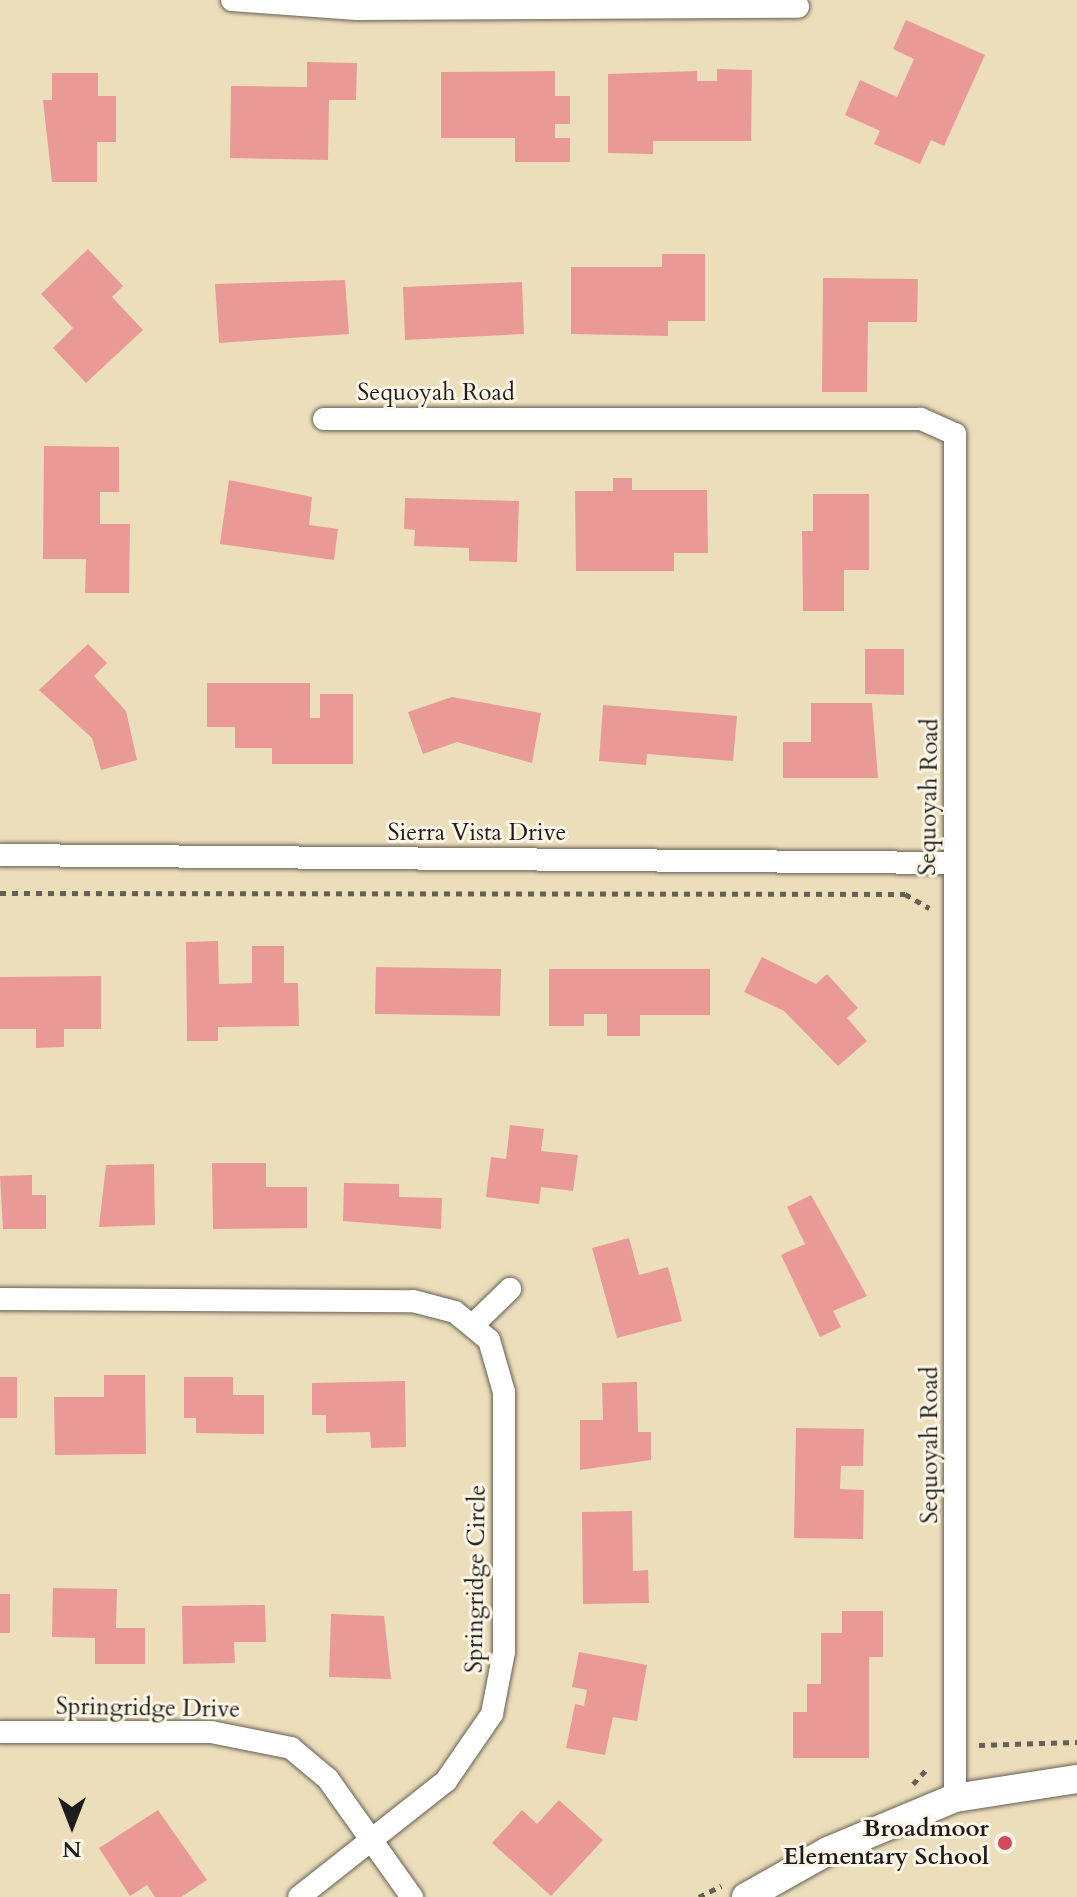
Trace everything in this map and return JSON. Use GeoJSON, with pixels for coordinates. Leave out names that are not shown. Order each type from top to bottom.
{"type":"FeatureCollection","features":[{"type":"Feature","properties":{"kind":"street"},"geometry":{"type":"LineString","coordinates":[[232,0],[357,9],[798,7]]}},
{"type":"Feature","properties":{"kind":"street","name":"Sequoyah Road"},"geometry":{"type":"LineString","coordinates":[[324,419],[942,422],[960,451],[953,863],[955,1798]]}},
{"type":"Feature","properties":{"kind":"street","name":"Sierra Vista Drive"},"geometry":{"type":"LineString","coordinates":[[0,855],[953,863]]}},
{"type":"Feature","properties":{"kind":"street"},"geometry":{"type":"LineString","coordinates":[[0,1299],[382,1299],[435,1303],[475,1323],[510,1289]]}},
{"type":"Feature","properties":{"kind":"street","name":"Springridge Circle"},"geometry":{"type":"LineString","coordinates":[[299,1897],[374,1844],[464,1761],[500,1684],[504,1392],[500,1364],[475,1323]]}},
{"type":"Feature","properties":{"kind":"street","name":"Springridge Drive"},"geometry":{"type":"LineString","coordinates":[[0,1732],[211,1732],[273,1741],[309,1759],[412,1897]]}},
{"type":"Feature","properties":{"kind":"street"},"geometry":{"type":"LineString","coordinates":[[746,1897],[828,1851],[955,1798],[1077,1779]]}},
{"type":"Feature","properties":{"kind":"path"},"geometry":{"type":"LineString","coordinates":[[0,893],[905,894],[923,899],[932,915]]}},
{"type":"Feature","properties":{"kind":"path"},"geometry":{"type":"LineString","coordinates":[[979,1745],[1077,1742]]}},
{"type":"Feature","properties":{"kind":"path"},"geometry":{"type":"LineString","coordinates":[[931,1750],[931,1766]]}},
{"type":"Feature","properties":{"kind":"building"},"geometry":{"type":"Polygon","coordinates":[[[906,20],[985,55],[944,146],[931,140],[920,164],[874,144],[880,131],[845,115],[860,80],[897,97],[914,59],[893,49],[906,20]]]}},
{"type":"Feature","properties":{"kind":"building"},"geometry":{"type":"Polygon","coordinates":[[[307,62],[357,63],[356,100],[329,100],[328,160],[230,158],[231,86],[307,87],[307,62]]]}},
{"type":"Feature","properties":{"kind":"building"},"geometry":{"type":"Polygon","coordinates":[[[717,69],[752,70],[751,141],[653,141],[653,154],[608,153],[608,74],[697,71],[697,81],[717,81],[717,69]]]}},
{"type":"Feature","properties":{"kind":"building"},"geometry":{"type":"Polygon","coordinates":[[[555,71],[555,96],[570,96],[570,124],[555,124],[555,138],[570,138],[570,162],[515,162],[515,138],[441,138],[441,72],[555,71]]]}},
{"type":"Feature","properties":{"kind":"building"},"geometry":{"type":"Polygon","coordinates":[[[52,73],[98,73],[98,96],[116,96],[116,142],[97,142],[97,182],[52,182],[43,100],[52,100],[52,73]]]}},
{"type":"Feature","properties":{"kind":"building"},"geometry":{"type":"Polygon","coordinates":[[[88,249],[123,286],[112,297],[143,330],[86,383],[53,348],[73,328],[41,294],[88,249]]]}},
{"type":"Feature","properties":{"kind":"building"},"geometry":{"type":"Polygon","coordinates":[[[662,254],[705,254],[705,321],[668,321],[668,336],[571,334],[571,267],[662,267],[662,254]]]}},
{"type":"Feature","properties":{"kind":"building"},"geometry":{"type":"Polygon","coordinates":[[[823,278],[918,279],[917,322],[868,322],[867,392],[822,392],[823,278]]]}},
{"type":"Feature","properties":{"kind":"building"},"geometry":{"type":"Polygon","coordinates":[[[345,280],[349,334],[219,343],[215,284],[345,280]]]}},
{"type":"Feature","properties":{"kind":"building"},"geometry":{"type":"Polygon","coordinates":[[[522,282],[524,334],[405,340],[403,287],[522,282]]]}},
{"type":"Feature","properties":{"kind":"building"},"geometry":{"type":"Polygon","coordinates":[[[44,446],[119,447],[119,492],[100,492],[100,524],[130,524],[129,593],[85,593],[86,559],[43,559],[44,446]]]}},
{"type":"Feature","properties":{"kind":"building"},"geometry":{"type":"Polygon","coordinates":[[[613,478],[632,478],[632,490],[707,490],[708,553],[674,553],[674,571],[576,571],[575,491],[613,491],[613,478]]]}},
{"type":"Feature","properties":{"kind":"building"},"geometry":{"type":"Polygon","coordinates":[[[229,480],[312,497],[309,525],[338,529],[334,560],[220,544],[229,480]]]}},
{"type":"Feature","properties":{"kind":"building"},"geometry":{"type":"Polygon","coordinates":[[[813,494],[869,494],[869,570],[844,570],[844,611],[803,611],[802,531],[813,531],[813,494]]]}},
{"type":"Feature","properties":{"kind":"building"},"geometry":{"type":"Polygon","coordinates":[[[405,498],[519,501],[517,562],[469,561],[469,548],[414,546],[415,530],[404,529],[405,498]]]}},
{"type":"Feature","properties":{"kind":"building"},"geometry":{"type":"Polygon","coordinates":[[[88,644],[107,663],[94,676],[126,711],[137,760],[101,770],[92,738],[39,690],[88,644]]]}},
{"type":"Feature","properties":{"kind":"building"},"geometry":{"type":"Polygon","coordinates":[[[865,649],[904,649],[904,695],[865,694],[865,649]]]}},
{"type":"Feature","properties":{"kind":"building"},"geometry":{"type":"Polygon","coordinates":[[[207,683],[310,683],[310,718],[320,718],[320,694],[353,694],[353,764],[272,764],[272,748],[235,748],[235,727],[207,727],[207,683]]]}},
{"type":"Feature","properties":{"kind":"building"},"geometry":{"type":"Polygon","coordinates":[[[452,697],[541,713],[532,763],[457,742],[423,754],[408,712],[452,697]]]}},
{"type":"Feature","properties":{"kind":"building"},"geometry":{"type":"Polygon","coordinates":[[[811,703],[872,703],[878,778],[783,778],[783,742],[811,742],[811,703]]]}},
{"type":"Feature","properties":{"kind":"building"},"geometry":{"type":"Polygon","coordinates":[[[603,705],[737,716],[733,761],[647,754],[646,765],[599,761],[603,705]]]}},
{"type":"Feature","properties":{"kind":"building"},"geometry":{"type":"Polygon","coordinates":[[[218,941],[219,984],[252,983],[252,946],[284,946],[284,983],[298,983],[299,1026],[218,1027],[218,1041],[187,1041],[186,942],[218,941]]]}},
{"type":"Feature","properties":{"kind":"building"},"geometry":{"type":"Polygon","coordinates":[[[762,957],[816,984],[827,974],[858,1008],[847,1018],[867,1041],[838,1066],[784,1011],[744,992],[762,957]]]}},
{"type":"Feature","properties":{"kind":"building"},"geometry":{"type":"Polygon","coordinates":[[[376,967],[501,969],[500,1016],[375,1014],[376,967]]]}},
{"type":"Feature","properties":{"kind":"building"},"geometry":{"type":"Polygon","coordinates":[[[549,969],[710,969],[710,1015],[640,1015],[640,1036],[607,1036],[607,1014],[584,1014],[584,1026],[549,1026],[549,969]]]}},
{"type":"Feature","properties":{"kind":"building"},"geometry":{"type":"Polygon","coordinates":[[[101,976],[101,1029],[64,1029],[64,1047],[36,1048],[36,1029],[0,1029],[0,977],[101,976]]]}},
{"type":"Feature","properties":{"kind":"building"},"geometry":{"type":"Polygon","coordinates":[[[510,1125],[544,1129],[541,1151],[578,1155],[573,1191],[541,1187],[539,1204],[486,1197],[491,1157],[506,1159],[510,1125]]]}},
{"type":"Feature","properties":{"kind":"building"},"geometry":{"type":"Polygon","coordinates":[[[212,1163],[266,1163],[266,1187],[307,1187],[307,1228],[213,1229],[212,1163]]]}},
{"type":"Feature","properties":{"kind":"building"},"geometry":{"type":"Polygon","coordinates":[[[154,1164],[155,1225],[99,1227],[106,1165],[154,1164]]]}},
{"type":"Feature","properties":{"kind":"building"},"geometry":{"type":"Polygon","coordinates":[[[32,1175],[32,1195],[46,1195],[46,1229],[3,1229],[0,1176],[32,1175]]]}},
{"type":"Feature","properties":{"kind":"building"},"geometry":{"type":"Polygon","coordinates":[[[344,1183],[399,1184],[399,1197],[442,1198],[441,1229],[343,1221],[344,1183]]]}},
{"type":"Feature","properties":{"kind":"building"},"geometry":{"type":"Polygon","coordinates":[[[811,1195],[867,1296],[833,1311],[841,1327],[820,1337],[781,1255],[805,1244],[787,1207],[811,1195]]]}},
{"type":"Feature","properties":{"kind":"building"},"geometry":{"type":"Polygon","coordinates":[[[629,1238],[639,1275],[668,1267],[682,1321],[617,1338],[592,1248],[629,1238]]]}},
{"type":"Feature","properties":{"kind":"building"},"geometry":{"type":"Polygon","coordinates":[[[104,1375],[145,1375],[146,1454],[55,1455],[54,1397],[104,1397],[104,1375]]]}},
{"type":"Feature","properties":{"kind":"building"},"geometry":{"type":"Polygon","coordinates":[[[0,1377],[17,1377],[17,1418],[0,1418],[0,1377]]]}},
{"type":"Feature","properties":{"kind":"building"},"geometry":{"type":"Polygon","coordinates":[[[184,1377],[233,1377],[233,1395],[264,1395],[264,1434],[196,1433],[196,1418],[184,1418],[184,1377]]]}},
{"type":"Feature","properties":{"kind":"building"},"geometry":{"type":"Polygon","coordinates":[[[405,1381],[406,1447],[371,1448],[370,1432],[326,1433],[326,1415],[312,1415],[312,1383],[405,1381]]]}},
{"type":"Feature","properties":{"kind":"building"},"geometry":{"type":"Polygon","coordinates":[[[637,1382],[638,1432],[651,1432],[651,1460],[580,1470],[580,1420],[603,1420],[602,1383],[637,1382]]]}},
{"type":"Feature","properties":{"kind":"building"},"geometry":{"type":"Polygon","coordinates":[[[796,1428],[864,1429],[863,1466],[841,1466],[840,1489],[864,1490],[863,1539],[794,1538],[796,1428]]]}},
{"type":"Feature","properties":{"kind":"building"},"geometry":{"type":"Polygon","coordinates":[[[632,1511],[633,1571],[648,1570],[649,1603],[583,1604],[582,1512],[632,1511]]]}},
{"type":"Feature","properties":{"kind":"building"},"geometry":{"type":"Polygon","coordinates":[[[53,1588],[117,1589],[116,1628],[145,1628],[145,1664],[95,1664],[95,1638],[52,1637],[53,1588]]]}},
{"type":"Feature","properties":{"kind":"building"},"geometry":{"type":"Polygon","coordinates":[[[0,1594],[10,1594],[10,1633],[0,1633],[0,1594]]]}},
{"type":"Feature","properties":{"kind":"building"},"geometry":{"type":"Polygon","coordinates":[[[265,1605],[266,1642],[234,1642],[235,1663],[183,1664],[182,1606],[265,1605]]]}},
{"type":"Feature","properties":{"kind":"building"},"geometry":{"type":"Polygon","coordinates":[[[842,1611],[883,1611],[883,1657],[869,1657],[869,1758],[793,1758],[793,1712],[807,1712],[807,1684],[821,1684],[821,1633],[842,1633],[842,1611]]]}},
{"type":"Feature","properties":{"kind":"building"},"geometry":{"type":"Polygon","coordinates":[[[331,1614],[384,1616],[391,1679],[329,1677],[331,1614]]]}},
{"type":"Feature","properties":{"kind":"building"},"geometry":{"type":"Polygon","coordinates":[[[579,1652],[647,1665],[637,1721],[613,1717],[605,1755],[566,1748],[575,1704],[584,1706],[587,1690],[572,1687],[579,1652]]]}},
{"type":"Feature","properties":{"kind":"building"},"geometry":{"type":"Polygon","coordinates":[[[559,1800],[603,1840],[551,1896],[492,1843],[522,1810],[537,1824],[559,1800]]]}},
{"type":"Feature","properties":{"kind":"building"},"geometry":{"type":"Polygon","coordinates":[[[158,1810],[207,1880],[181,1897],[155,1897],[147,1885],[130,1896],[99,1848],[158,1810]]]}},
{"type":"Feature","properties":{"kind":"place","name":"Broadmoor Elementary School"},"geometry":{"type":"Point","coordinates":[1005,1843]}}]}
